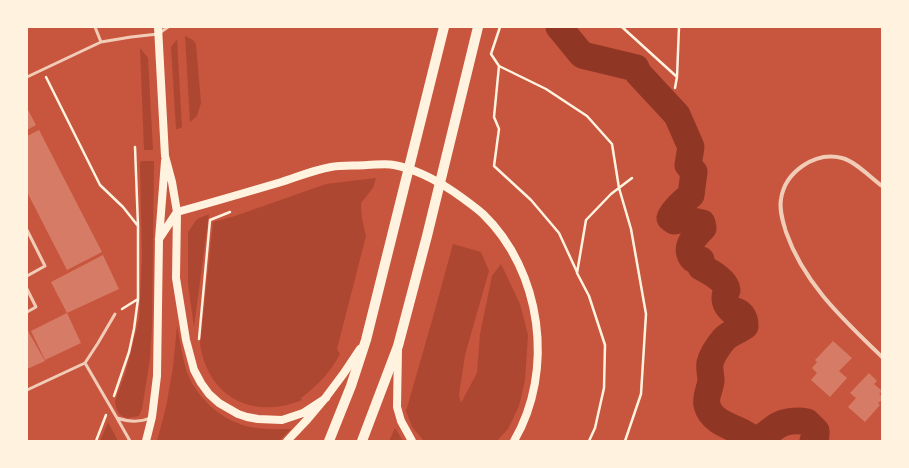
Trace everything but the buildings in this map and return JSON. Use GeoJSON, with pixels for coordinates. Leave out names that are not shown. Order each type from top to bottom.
{"type":"FeatureCollection","features":[{"type":"Feature","properties":{"kind":"main road"},"geometry":{"type":"LineString","coordinates":[[329,441],[351,386],[366,340],[444,27]]}},
{"type":"Feature","properties":{"kind":"main road"},"geometry":{"type":"LineString","coordinates":[[362,441],[398,346],[427,236],[478,27]]}},
{"type":"Feature","properties":{"kind":"main road"},"geometry":{"type":"LineString","coordinates":[[146,441],[152,417],[157,376],[159,239],[166,156],[158,31]]}},
{"type":"Feature","properties":{"kind":"main road"},"geometry":{"type":"LineString","coordinates":[[166,156],[172,182],[176,212],[176,278],[186,340],[194,370],[201,384],[219,403],[238,414],[258,419],[282,420],[303,413],[326,398]]}},
{"type":"Feature","properties":{"kind":"main road"},"geometry":{"type":"LineString","coordinates":[[159,239],[176,212],[330,167],[393,164],[418,171],[441,183],[462,198],[488,220],[503,238],[516,260],[527,286],[535,315],[538,341],[537,367],[534,391],[523,424],[514,441]]}},
{"type":"Feature","properties":{"kind":"main road"},"geometry":{"type":"LineString","coordinates":[[287,441],[311,416],[341,380],[366,340]]}},
{"type":"Feature","properties":{"kind":"main road"},"geometry":{"type":"LineString","coordinates":[[398,346],[397,408],[401,421],[412,441]]}},
{"type":"Feature","properties":{"kind":"main road"},"geometry":{"type":"LineString","coordinates":[[510,441],[523,424]]}},
{"type":"Feature","properties":{"kind":"street"},"geometry":{"type":"LineString","coordinates":[[882,186],[850,161],[843,158],[834,157],[815,160],[796,170],[789,180],[781,199],[780,207],[790,241],[802,265],[822,297],[844,321],[882,357]]}},
{"type":"Feature","properties":{"kind":"lane"},"geometry":{"type":"LineString","coordinates":[[95,27],[101,42]]}},
{"type":"Feature","properties":{"kind":"lane"},"geometry":{"type":"LineString","coordinates":[[27,76],[101,42],[158,31],[168,27]]}},
{"type":"Feature","properties":{"kind":"lane"},"geometry":{"type":"LineString","coordinates":[[27,230],[45,266],[27,276]]}},
{"type":"Feature","properties":{"kind":"lane"},"geometry":{"type":"LineString","coordinates":[[27,289],[36,307],[27,312]]}},
{"type":"Feature","properties":{"kind":"lane"},"geometry":{"type":"LineString","coordinates":[[27,390],[85,363],[115,314]]}},
{"type":"Feature","properties":{"kind":"lane"},"geometry":{"type":"LineString","coordinates":[[85,363],[130,441]]}},
{"type":"Feature","properties":{"kind":"lane"},"geometry":{"type":"LineString","coordinates":[[117,418],[135,422],[152,417]]}},
{"type":"Feature","properties":{"kind":"path"},"geometry":{"type":"LineString","coordinates":[[500,27],[491,54],[499,66],[546,89],[587,116],[612,144],[619,188],[632,229],[646,314],[641,394],[625,441]]}},
{"type":"Feature","properties":{"kind":"path"},"geometry":{"type":"LineString","coordinates":[[622,27],[677,77]]}},
{"type":"Feature","properties":{"kind":"path"},"geometry":{"type":"LineString","coordinates":[[675,88],[677,77],[679,27]]}},
{"type":"Feature","properties":{"kind":"path"},"geometry":{"type":"LineString","coordinates":[[499,66],[494,117],[500,129],[494,166],[531,200],[559,233],[588,296],[605,345],[604,388],[595,428],[588,441]]}},
{"type":"Feature","properties":{"kind":"path"},"geometry":{"type":"LineString","coordinates":[[51,87],[100,185],[124,207],[138,226]]}},
{"type":"Feature","properties":{"kind":"path"},"geometry":{"type":"LineString","coordinates":[[96,441],[129,352],[138,299],[138,226],[135,147]]}},
{"type":"Feature","properties":{"kind":"path"},"geometry":{"type":"LineString","coordinates":[[577,273],[586,220],[611,194],[632,178]]}},
{"type":"Feature","properties":{"kind":"path"},"geometry":{"type":"LineString","coordinates":[[198,340],[210,220],[230,212]]}},
{"type":"Feature","properties":{"kind":"path"},"geometry":{"type":"LineString","coordinates":[[115,314],[138,299]]}},
{"type":"Feature","properties":{"kind":"shaded area"},"geometry":{"type":"Polygon","coordinates":[[[185,36],[193,40],[196,44],[201,103],[197,116],[190,122],[185,36]]]}},
{"type":"Feature","properties":{"kind":"shaded area"},"geometry":{"type":"Polygon","coordinates":[[[177,39],[182,127],[176,129],[171,47],[177,39]]]}},
{"type":"Feature","properties":{"kind":"shaded area"},"geometry":{"type":"Polygon","coordinates":[[[140,48],[148,58],[153,150],[144,150],[140,48]]]}},
{"type":"Feature","properties":{"kind":"shaded area"},"geometry":{"type":"Polygon","coordinates":[[[154,161],[152,327],[150,359],[142,409],[139,416],[127,418],[120,415],[116,408],[115,401],[126,371],[139,319],[142,257],[140,162],[154,161]]]}},
{"type":"Feature","properties":{"kind":"shaded area"},"geometry":{"type":"Polygon","coordinates":[[[376,178],[373,188],[361,203],[362,219],[366,236],[337,349],[340,354],[336,361],[323,378],[301,398],[302,400],[284,406],[267,407],[250,405],[236,400],[223,391],[212,378],[205,363],[200,344],[213,222],[235,216],[326,184],[376,178]]]}},
{"type":"Feature","properties":{"kind":"shaded area"},"geometry":{"type":"Polygon","coordinates":[[[209,214],[194,327],[188,284],[188,232],[197,219],[209,214]]]}},
{"type":"Feature","properties":{"kind":"shaded area"},"geometry":{"type":"Polygon","coordinates":[[[453,244],[481,252],[489,271],[465,355],[459,395],[461,403],[477,373],[480,334],[492,276],[501,264],[520,304],[528,335],[525,380],[519,406],[508,429],[497,441],[424,441],[412,427],[406,411],[453,244]]]}},
{"type":"Feature","properties":{"kind":"shaded area"},"geometry":{"type":"Polygon","coordinates":[[[177,326],[187,372],[194,386],[206,402],[222,415],[241,424],[261,429],[291,429],[279,441],[157,441],[166,407],[173,367],[177,326]]]}},
{"type":"Feature","properties":{"kind":"shaded area"},"geometry":{"type":"Polygon","coordinates":[[[108,422],[118,441],[100,441],[108,422]]]}},
{"type":"Feature","properties":{"kind":"shaded area"},"geometry":{"type":"Polygon","coordinates":[[[395,428],[403,441],[389,441],[395,428]]]}},
{"type":"Feature","properties":{"kind":"waterway"},"geometry":{"type":"LineString","coordinates":[[559,27],[582,55],[636,68],[638,73],[677,115],[691,147],[688,165],[694,172],[691,195],[677,208],[670,218],[674,221],[683,219],[702,223],[703,228],[691,242],[689,251],[690,255],[693,259],[701,260],[701,267],[724,283],[727,290],[725,296],[726,304],[732,311],[740,313],[745,323],[745,326],[724,339],[711,360],[711,381],[707,399],[709,411],[716,419],[753,438],[760,438],[777,426],[787,422],[807,422],[816,431],[816,436],[813,441]]}}]}
